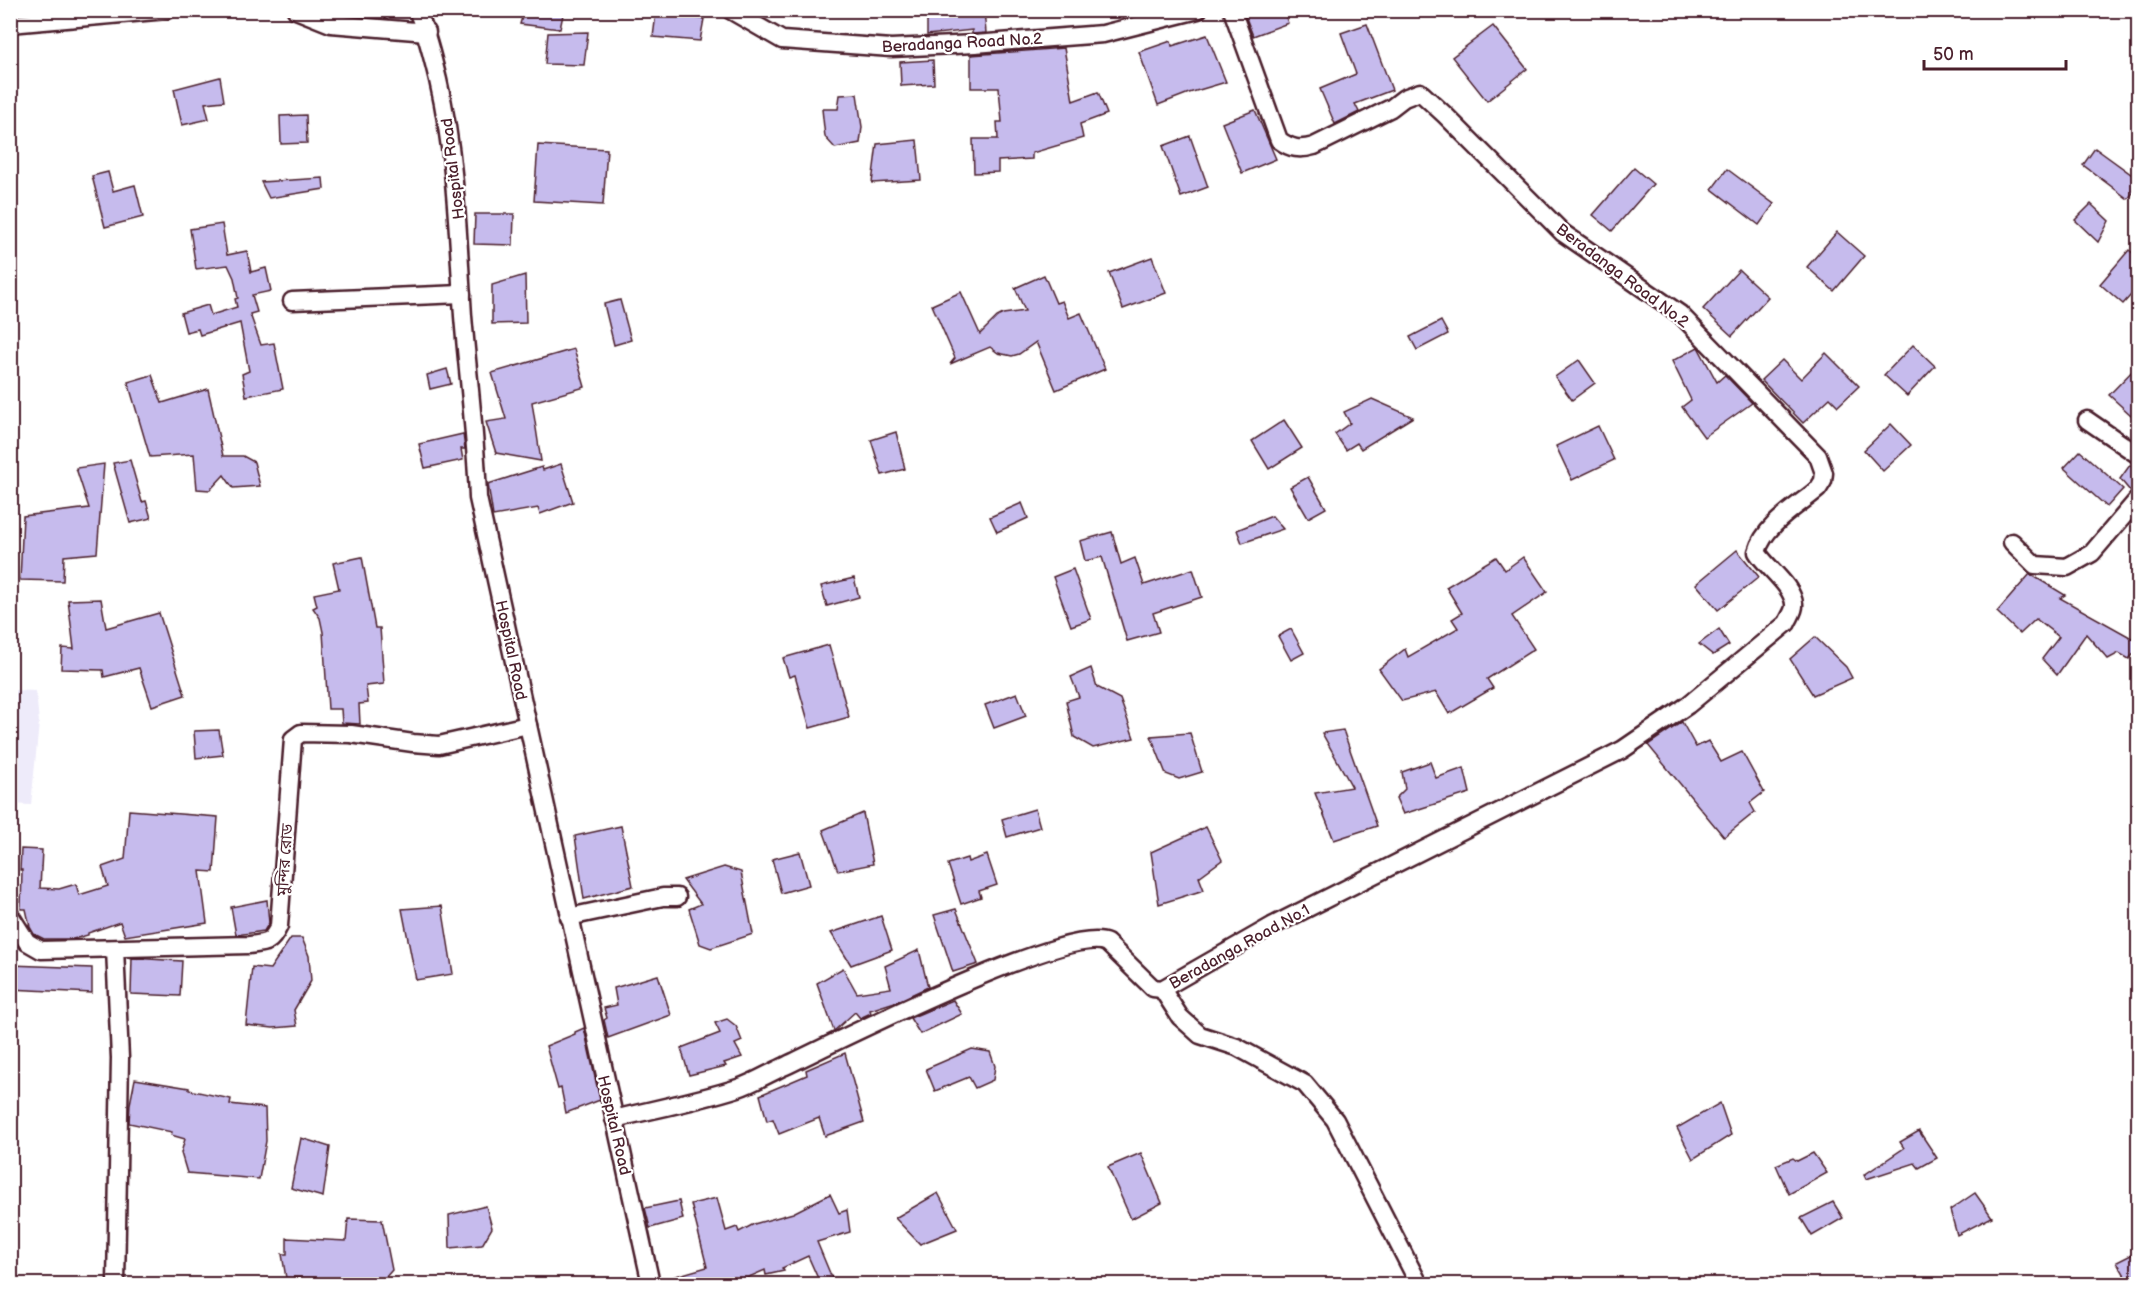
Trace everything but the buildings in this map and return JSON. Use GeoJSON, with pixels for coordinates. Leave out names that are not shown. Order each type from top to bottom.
{"type":"FeatureCollection","features":[{"type":"Feature","properties":{"kind":"street"},"geometry":{"type":"LineString","coordinates":[[10,24],[167,10]]}},
{"type":"Feature","properties":{"kind":"street"},"geometry":{"type":"LineString","coordinates":[[296,10],[331,24],[427,32]]}},
{"type":"Feature","properties":{"kind":"street","name":"Hospital Road"},"geometry":{"type":"LineString","coordinates":[[417,10],[427,32],[445,108],[456,197],[469,400],[476,456],[478,498],[651,1284]]}},
{"type":"Feature","properties":{"kind":"street","name":"Beradanga Road No.2"},"geometry":{"type":"LineString","coordinates":[[730,10],[782,40],[891,48],[1103,34],[1198,10]]}},
{"type":"Feature","properties":{"kind":"street","name":"Beradanga Road No.2"},"geometry":{"type":"LineString","coordinates":[[1232,10],[1279,140],[1288,147],[1303,149],[1314,146],[1391,108],[1404,98],[1420,92],[1563,233],[1680,314],[1818,456],[1824,473],[1823,481],[1818,489],[1773,527],[1759,544],[1757,552],[1791,593],[1795,605],[1792,612],[1786,622],[1688,705]]}},
{"type":"Feature","properties":{"kind":"street"},"geometry":{"type":"LineString","coordinates":[[292,301],[462,294]]}},
{"type":"Feature","properties":{"kind":"street"},"geometry":{"type":"LineString","coordinates":[[2087,420],[2139,455]]}},
{"type":"Feature","properties":{"kind":"street"},"geometry":{"type":"LineString","coordinates":[[2012,542],[2035,566],[2067,567],[2092,553],[2139,498]]}},
{"type":"Feature","properties":{"kind":"street","name":"Beradanga Road No.1"},"geometry":{"type":"LineString","coordinates":[[614,1119],[739,1088],[1010,963],[1075,943],[1101,940],[1107,943],[1153,988],[1162,989],[1282,921],[1622,750],[1688,705]]}},
{"type":"Feature","properties":{"kind":"street","name":"মুন্দির রোড"},"geometry":{"type":"LineString","coordinates":[[10,915],[27,942],[41,950],[267,943],[274,937],[279,926],[293,739],[297,735],[301,733],[351,734],[440,745],[528,725]]}},
{"type":"Feature","properties":{"kind":"street"},"geometry":{"type":"LineString","coordinates":[[569,917],[663,897],[677,897]]}},
{"type":"Feature","properties":{"kind":"street"},"geometry":{"type":"LineString","coordinates":[[115,949],[120,1058],[116,1284]]}},
{"type":"Feature","properties":{"kind":"street"},"geometry":{"type":"LineString","coordinates":[[1162,989],[1180,1017],[1200,1035],[1237,1047],[1305,1084],[1335,1120],[1419,1284]]}},
{"type":"Feature","properties":{"kind":"shaded area"},"geometry":{"type":"Polygon","coordinates":[[[11,690],[36,691],[39,723],[31,805],[11,804],[11,690]]]}}]}
